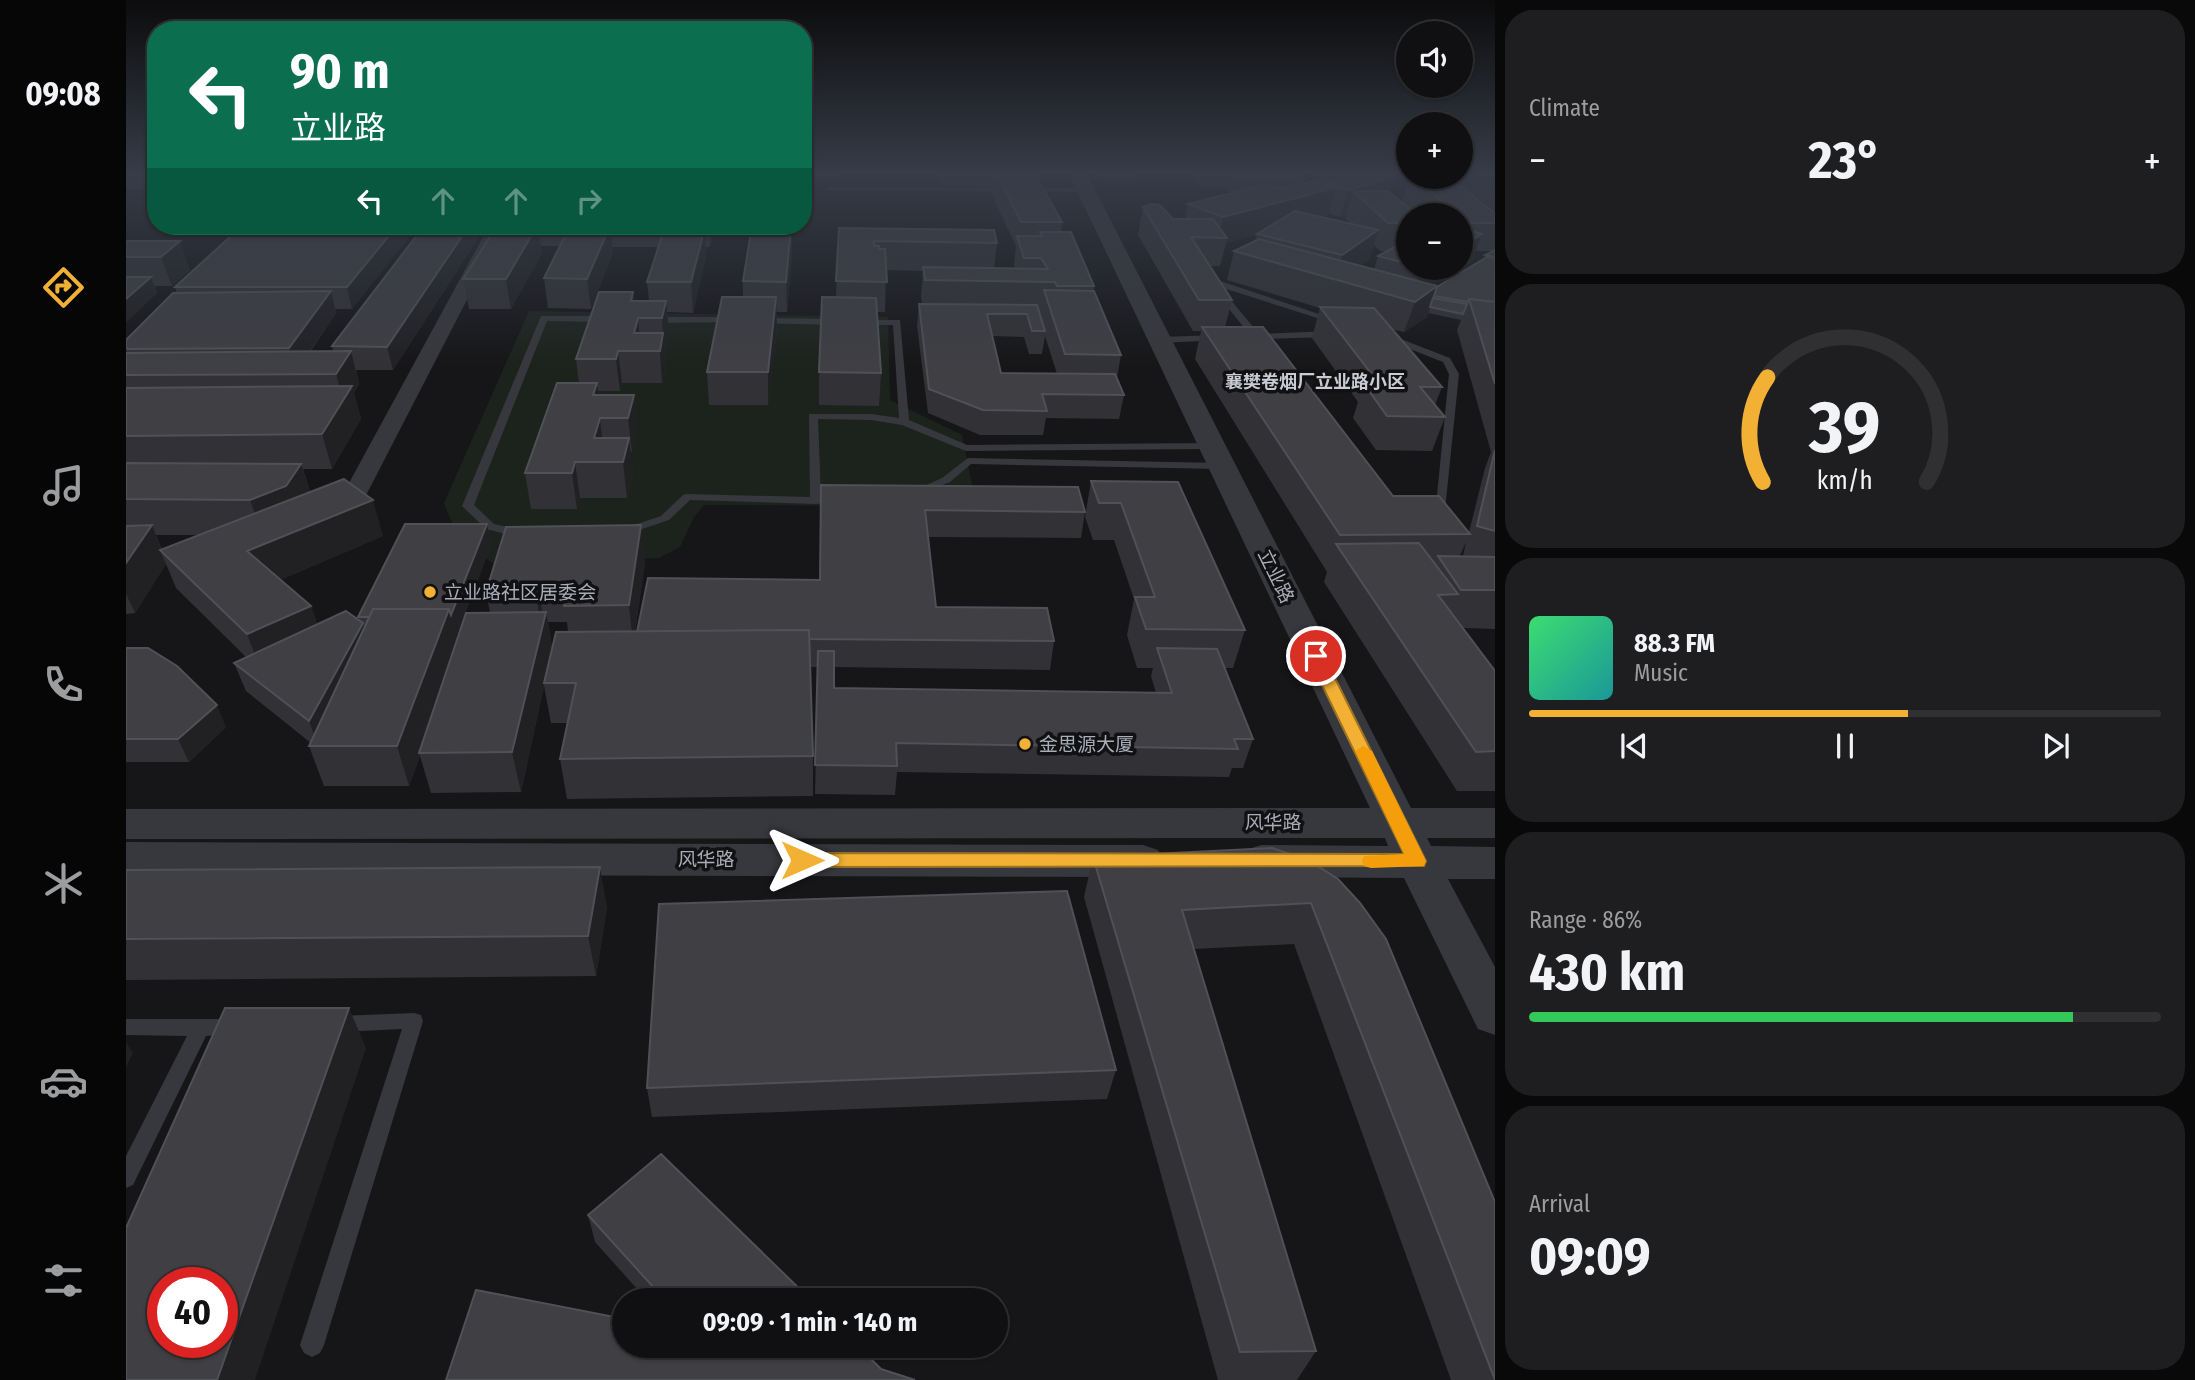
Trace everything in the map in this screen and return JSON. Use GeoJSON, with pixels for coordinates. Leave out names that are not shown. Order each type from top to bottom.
{"type":"FeatureCollection","features":[{"type":"Feature","properties":{"kind":"street"},"geometry":{"type":"LineString","coordinates":[[349,505],[490,238]]}},
{"type":"Feature","properties":{"kind":"street","name":"立业路"},"geometry":{"type":"LineString","coordinates":[[1110,238],[1495,1014]]}},
{"type":"Feature","properties":{"kind":"street","name":"风华路"},"geometry":{"type":"LineString","coordinates":[[126,824],[1495,823]]}},
{"type":"Feature","properties":{"kind":"street","name":"风华路"},"geometry":{"type":"LineString","coordinates":[[144,866],[1417,861],[1495,863]]}},
{"type":"Feature","properties":{"kind":"lane"},"geometry":{"type":"LineString","coordinates":[[1265,348],[1211,281],[1344,323]]}},
{"type":"Feature","properties":{"kind":"lane"},"geometry":{"type":"LineString","coordinates":[[528,535],[490,527],[468,506],[544,318],[625,319]]}},
{"type":"Feature","properties":{"kind":"lane"},"geometry":{"type":"LineString","coordinates":[[639,320],[897,322],[904,422]]}},
{"type":"Feature","properties":{"kind":"lane"},"geometry":{"type":"LineString","coordinates":[[1243,337],[1337,334]]}},
{"type":"Feature","properties":{"kind":"lane"},"geometry":{"type":"LineString","coordinates":[[1376,334],[1447,360],[1454,374],[1441,508],[1413,509]]}},
{"type":"Feature","properties":{"kind":"lane"},"geometry":{"type":"LineString","coordinates":[[1160,340],[1229,338]]}},
{"type":"Feature","properties":{"kind":"lane"},"geometry":{"type":"LineString","coordinates":[[816,500],[813,416],[871,417],[904,422],[966,448],[1217,456]]}},
{"type":"Feature","properties":{"kind":"lane"},"geometry":{"type":"LineString","coordinates":[[909,492],[930,489],[956,475],[968,461],[1217,456]]}},
{"type":"Feature","properties":{"kind":"lane"},"geometry":{"type":"LineString","coordinates":[[614,533],[626,532],[665,518],[687,497],[836,500]]}},
{"type":"Feature","properties":{"kind":"lane"},"geometry":{"type":"LineString","coordinates":[[312,1345],[414,1021],[320,1024]]}},
{"type":"Feature","properties":{"kind":"lane"},"geometry":{"type":"LineString","coordinates":[[126,1027],[253,1027]]}},
{"type":"Feature","properties":{"kind":"lane"},"geometry":{"type":"LineString","coordinates":[[126,1178],[200,1028]]}},
{"type":"Feature","properties":{"kind":"shaded area"},"geometry":{"type":"Polygon","coordinates":[[[529,311],[888,317],[890,400],[962,435],[974,494],[953,506],[704,505],[694,517],[680,547],[659,558],[493,563],[459,540],[444,503],[529,311]]]}},
{"type":"Feature","properties":{"kind":"building"},"geometry":{"type":"Polygon","coordinates":[[[228,238],[387,238],[347,287],[175,287],[228,238]]]}},
{"type":"Feature","properties":{"kind":"building"},"geometry":{"type":"Polygon","coordinates":[[[414,238],[461,238],[387,347],[332,346],[414,238]]]}},
{"type":"Feature","properties":{"kind":"building"},"geometry":{"type":"Polygon","coordinates":[[[489,238],[530,238],[506,279],[463,279],[489,238]]]}},
{"type":"Feature","properties":{"kind":"building"},"geometry":{"type":"Polygon","coordinates":[[[564,238],[605,238],[587,279],[544,278],[564,238]]]}},
{"type":"Feature","properties":{"kind":"building"},"geometry":{"type":"Polygon","coordinates":[[[661,238],[702,238],[691,282],[647,282],[661,238]]]}},
{"type":"Feature","properties":{"kind":"building"},"geometry":{"type":"Polygon","coordinates":[[[750,238],[790,238],[786,282],[743,281],[750,238]]]}},
{"type":"Feature","properties":{"kind":"building"},"geometry":{"type":"Polygon","coordinates":[[[838,238],[996,238],[997,243],[874,241],[874,246],[885,249],[887,282],[836,281],[838,238]]]}},
{"type":"Feature","properties":{"kind":"building"},"geometry":{"type":"Polygon","coordinates":[[[1018,238],[1074,238],[1094,286],[1057,286],[1055,282],[925,280],[923,267],[1048,269],[1041,258],[1024,258],[1018,238]]]}},
{"type":"Feature","properties":{"kind":"building"},"geometry":{"type":"Polygon","coordinates":[[[1162,238],[1192,238],[1232,300],[1199,300],[1162,238]]]}},
{"type":"Feature","properties":{"kind":"building"},"geometry":{"type":"Polygon","coordinates":[[[1275,238],[1366,238],[1342,255],[1275,238]]]}},
{"type":"Feature","properties":{"kind":"building"},"geometry":{"type":"Polygon","coordinates":[[[1259,239],[1396,275],[1396,280],[1414,280],[1437,286],[1415,302],[1234,251],[1259,239]]]}},
{"type":"Feature","properties":{"kind":"building"},"geometry":{"type":"Polygon","coordinates":[[[126,241],[180,241],[161,257],[126,257],[126,241]]]}},
{"type":"Feature","properties":{"kind":"building"},"geometry":{"type":"Polygon","coordinates":[[[1396,246],[1396,261],[1378,256],[1396,246]]]}},
{"type":"Feature","properties":{"kind":"building"},"geometry":{"type":"Polygon","coordinates":[[[1495,250],[1495,257],[1485,255],[1495,250]]]}},
{"type":"Feature","properties":{"kind":"building"},"geometry":{"type":"Polygon","coordinates":[[[1487,257],[1495,259],[1495,302],[1469,299],[1468,302],[1434,296],[1437,287],[1449,280],[1473,280],[1473,265],[1487,257]]]}},
{"type":"Feature","properties":{"kind":"building"},"geometry":{"type":"Polygon","coordinates":[[[126,277],[151,277],[126,299],[126,277]]]}},
{"type":"Feature","properties":{"kind":"building"},"geometry":{"type":"Polygon","coordinates":[[[1044,290],[1094,291],[1121,355],[1065,354],[1044,290]]]}},
{"type":"Feature","properties":{"kind":"building"},"geometry":{"type":"Polygon","coordinates":[[[331,291],[289,348],[126,348],[126,340],[173,293],[331,291]]]}},
{"type":"Feature","properties":{"kind":"building"},"geometry":{"type":"Polygon","coordinates":[[[599,292],[633,292],[631,301],[666,301],[662,318],[638,318],[634,333],[663,333],[660,351],[618,351],[616,359],[576,359],[599,292]]]}},
{"type":"Feature","properties":{"kind":"building"},"geometry":{"type":"Polygon","coordinates":[[[722,297],[776,297],[768,372],[707,372],[722,297]]]}},
{"type":"Feature","properties":{"kind":"building"},"geometry":{"type":"Polygon","coordinates":[[[822,297],[876,298],[881,373],[819,372],[822,297]]]}},
{"type":"Feature","properties":{"kind":"building"},"geometry":{"type":"Polygon","coordinates":[[[1433,298],[1467,304],[1463,314],[1430,307],[1433,298]]]}},
{"type":"Feature","properties":{"kind":"building"},"geometry":{"type":"Polygon","coordinates":[[[1469,299],[1495,302],[1495,384],[1469,299]]]}},
{"type":"Feature","properties":{"kind":"building"},"geometry":{"type":"Polygon","coordinates":[[[919,304],[1037,305],[1045,331],[1032,331],[1027,314],[987,314],[1001,373],[1115,374],[1124,395],[1042,394],[1047,411],[983,410],[929,389],[919,304]]]}},
{"type":"Feature","properties":{"kind":"building"},"geometry":{"type":"Polygon","coordinates":[[[1320,307],[1374,308],[1442,387],[1420,387],[1445,417],[1387,416],[1364,384],[1380,385],[1320,307]]]}},
{"type":"Feature","properties":{"kind":"building"},"geometry":{"type":"Polygon","coordinates":[[[1202,327],[1263,327],[1393,496],[1439,496],[1470,534],[1340,535],[1202,327]]]}},
{"type":"Feature","properties":{"kind":"building"},"geometry":{"type":"Polygon","coordinates":[[[351,351],[336,374],[126,375],[126,353],[351,351]]]}},
{"type":"Feature","properties":{"kind":"building"},"geometry":{"type":"Polygon","coordinates":[[[557,383],[597,383],[593,395],[634,395],[628,418],[600,418],[594,438],[629,438],[623,462],[575,462],[572,473],[525,473],[557,383]]]}},
{"type":"Feature","properties":{"kind":"building"},"geometry":{"type":"Polygon","coordinates":[[[352,386],[322,434],[126,436],[126,388],[352,386]]]}},
{"type":"Feature","properties":{"kind":"building"},"geometry":{"type":"Polygon","coordinates":[[[1495,450],[1495,531],[1477,526],[1495,450]]]}},
{"type":"Feature","properties":{"kind":"building"},"geometry":{"type":"Polygon","coordinates":[[[126,463],[301,464],[286,486],[250,500],[126,499],[126,463]]]}},
{"type":"Feature","properties":{"kind":"building"},"geometry":{"type":"Polygon","coordinates":[[[344,479],[373,500],[247,551],[311,606],[247,634],[160,550],[344,479]]]}},
{"type":"Feature","properties":{"kind":"building"},"geometry":{"type":"Polygon","coordinates":[[[1091,481],[1178,482],[1245,630],[1146,629],[1135,597],[1155,597],[1121,503],[1099,503],[1091,481]]]}},
{"type":"Feature","properties":{"kind":"building"},"geometry":{"type":"Polygon","coordinates":[[[821,485],[1078,487],[1085,512],[925,510],[936,607],[1047,608],[1054,641],[809,639],[809,630],[637,632],[648,578],[820,580],[821,485]]]}},
{"type":"Feature","properties":{"kind":"building"},"geometry":{"type":"Polygon","coordinates":[[[405,524],[487,524],[451,615],[449,609],[373,609],[370,617],[358,617],[405,524]]]}},
{"type":"Feature","properties":{"kind":"building"},"geometry":{"type":"Polygon","coordinates":[[[152,525],[126,563],[126,526],[152,525]]]}},
{"type":"Feature","properties":{"kind":"building"},"geometry":{"type":"Polygon","coordinates":[[[641,525],[629,605],[564,606],[569,584],[537,584],[535,592],[486,592],[506,527],[641,525]]]}},
{"type":"Feature","properties":{"kind":"building"},"geometry":{"type":"Polygon","coordinates":[[[1419,543],[1458,594],[1438,595],[1495,671],[1495,751],[1476,752],[1336,544],[1419,543]]]}},
{"type":"Feature","properties":{"kind":"building"},"geometry":{"type":"Polygon","coordinates":[[[1438,556],[1495,557],[1495,590],[1461,590],[1438,556]]]}},
{"type":"Feature","properties":{"kind":"building"},"geometry":{"type":"Polygon","coordinates":[[[373,609],[449,609],[397,746],[309,746],[373,609]]]}},
{"type":"Feature","properties":{"kind":"building"},"geometry":{"type":"Polygon","coordinates":[[[346,611],[363,623],[309,721],[234,663],[346,611]]]}},
{"type":"Feature","properties":{"kind":"building"},"geometry":{"type":"Polygon","coordinates":[[[546,612],[512,752],[419,753],[466,613],[546,612]]]}},
{"type":"Feature","properties":{"kind":"building"},"geometry":{"type":"Polygon","coordinates":[[[809,630],[813,756],[560,759],[576,683],[544,683],[556,632],[809,630]]]}},
{"type":"Feature","properties":{"kind":"building"},"geometry":{"type":"Polygon","coordinates":[[[126,648],[148,648],[177,666],[217,705],[178,739],[126,739],[126,648]]]}},
{"type":"Feature","properties":{"kind":"building"},"geometry":{"type":"Polygon","coordinates":[[[1157,648],[1217,649],[1253,739],[1234,739],[1238,749],[896,743],[897,766],[815,765],[818,651],[834,651],[834,688],[1172,693],[1157,648]]]}},
{"type":"Feature","properties":{"kind":"building"},"geometry":{"type":"Polygon","coordinates":[[[1272,848],[1308,860],[1338,879],[1360,903],[1386,939],[1495,1202],[1495,1380],[1311,903],[1182,910],[1316,1351],[1240,1352],[1093,857],[1272,848]]]}},
{"type":"Feature","properties":{"kind":"building"},"geometry":{"type":"Polygon","coordinates":[[[600,867],[588,936],[126,939],[126,870],[600,867]]]}},
{"type":"Feature","properties":{"kind":"building"},"geometry":{"type":"Polygon","coordinates":[[[1067,891],[1116,1070],[647,1088],[659,904],[1067,891]]]}},
{"type":"Feature","properties":{"kind":"building"},"geometry":{"type":"Polygon","coordinates":[[[225,1008],[349,1008],[238,1321],[238,1267],[147,1267],[147,1358],[225,1358],[217,1380],[126,1380],[126,1228],[225,1008]]]}},
{"type":"Feature","properties":{"kind":"building"},"geometry":{"type":"Polygon","coordinates":[[[661,1154],[799,1288],[654,1288],[588,1215],[661,1154]]]}},
{"type":"Feature","properties":{"kind":"building"},"geometry":{"type":"Polygon","coordinates":[[[476,1290],[612,1316],[612,1358],[870,1358],[881,1369],[915,1380],[446,1380],[476,1290]]]}},
{"type":"Feature","properties":{"kind":"slow traffic"},"geometry":{"type":"LineString","coordinates":[[1363,751],[1417,861],[1371,861]]}},
{"type":"Feature","properties":{"kind":"place","name":"立业路社区居委会"},"geometry":{"type":"Point","coordinates":[430,592]}},
{"type":"Feature","properties":{"kind":"place","name":"金思源大厦"},"geometry":{"type":"Point","coordinates":[1025,744]}},
{"type":"Feature","properties":{"kind":"district","name":"襄樊卷烟厂立业路小区"},"geometry":{"type":"Point","coordinates":[1315,382]}},
{"type":"Feature","properties":{"kind":"route"},"geometry":{"type":"LineString","coordinates":[[802,860],[1417,861],[1316,656]]}}]}
